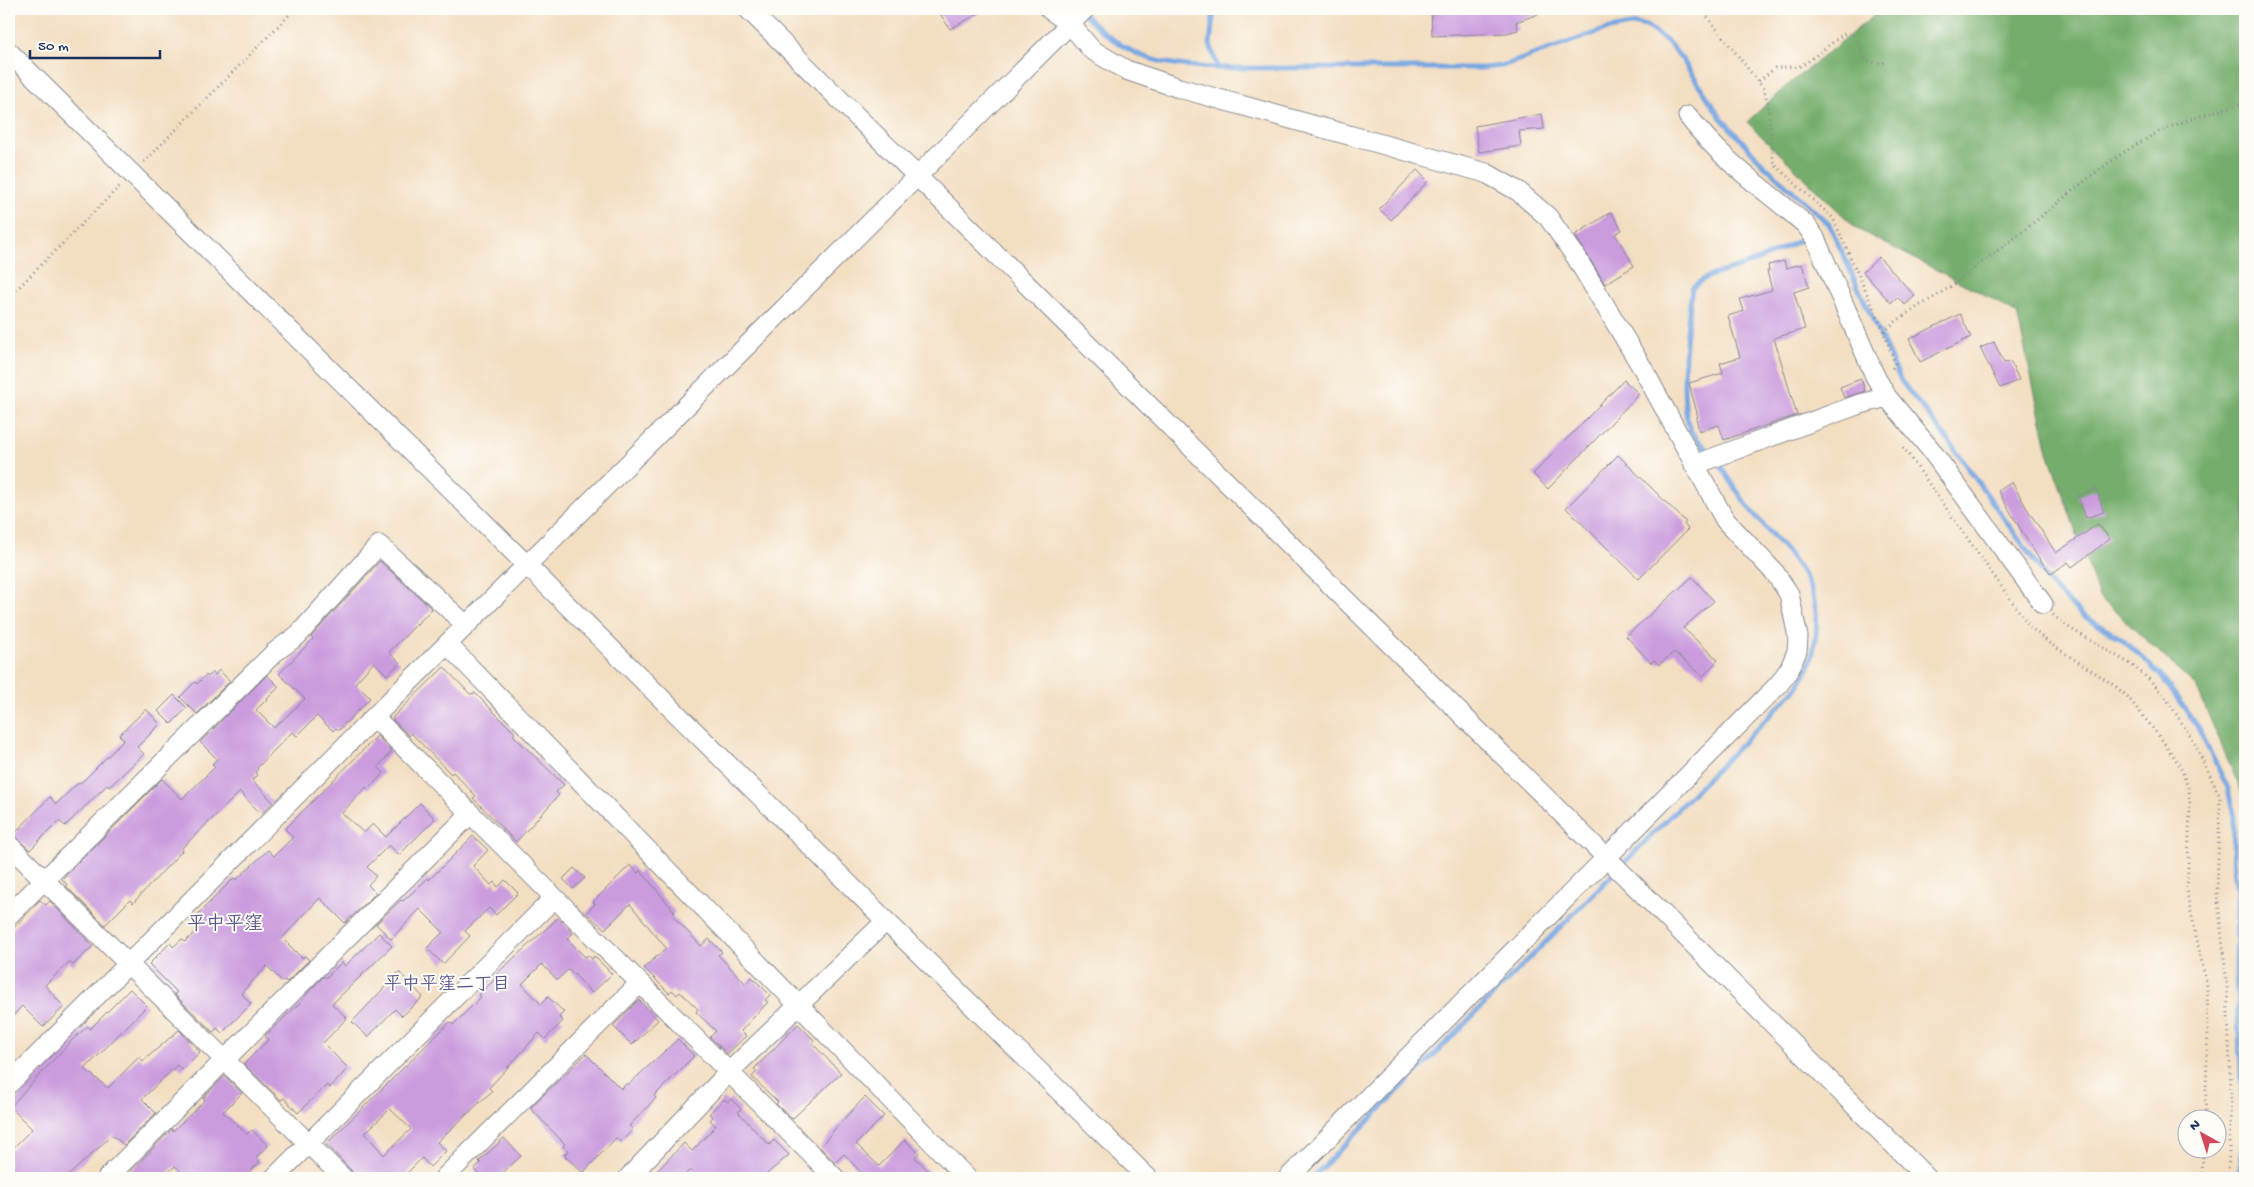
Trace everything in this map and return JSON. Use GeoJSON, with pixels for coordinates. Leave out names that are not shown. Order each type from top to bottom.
{"type":"FeatureCollection","features":[{"type":"Feature","properties":{"kind":"street"},"geometry":{"type":"LineString","coordinates":[[748,9],[1609,860],[1927,1178]]}},
{"type":"Feature","properties":{"kind":"street"},"geometry":{"type":"LineString","coordinates":[[1049,9],[1078,16]]}},
{"type":"Feature","properties":{"kind":"street"},"geometry":{"type":"LineString","coordinates":[[9,1084],[374,716],[1078,16]]}},
{"type":"Feature","properties":{"kind":"street"},"geometry":{"type":"LineString","coordinates":[[1078,16],[1092,50],[1126,70],[1179,88],[1486,173],[1518,191],[1548,217],[1576,257],[1643,369],[1725,520],[1775,573],[1788,594],[1798,637],[1797,651],[1790,668],[1778,684],[1609,860],[1288,1178]]}},
{"type":"Feature","properties":{"kind":"street"},"geometry":{"type":"LineString","coordinates":[[9,52],[1148,1178]]}},
{"type":"Feature","properties":{"kind":"street"},"geometry":{"type":"LineString","coordinates":[[1688,116],[1707,140],[1726,159],[1806,225],[1815,238],[1875,376],[1887,398],[1931,450],[2043,604]]}},
{"type":"Feature","properties":{"kind":"street"},"geometry":{"type":"LineString","coordinates":[[1694,465],[1857,405],[1887,398]]}},
{"type":"Feature","properties":{"kind":"street"},"geometry":{"type":"LineString","coordinates":[[9,915],[275,652],[298,635],[379,545],[466,625]]}},
{"type":"Feature","properties":{"kind":"street"},"geometry":{"type":"LineString","coordinates":[[447,644],[966,1178]]}},
{"type":"Feature","properties":{"kind":"street"},"geometry":{"type":"LineString","coordinates":[[374,716],[639,984],[835,1178]]}},
{"type":"Feature","properties":{"kind":"street"},"geometry":{"type":"LineString","coordinates":[[106,1178],[470,814]]}},
{"type":"Feature","properties":{"kind":"street"},"geometry":{"type":"LineString","coordinates":[[9,844],[342,1178]]}},
{"type":"Feature","properties":{"kind":"street"},"geometry":{"type":"LineString","coordinates":[[274,1178],[554,898]]}},
{"type":"Feature","properties":{"kind":"street"},"geometry":{"type":"LineString","coordinates":[[628,1178],[728,1073],[886,921]]}},
{"type":"Feature","properties":{"kind":"street"},"geometry":{"type":"LineString","coordinates":[[444,1178],[639,984]]}},
{"type":"Feature","properties":{"kind":"path"},"geometry":{"type":"LineString","coordinates":[[9,297],[295,9]]}},
{"type":"Feature","properties":{"kind":"path"},"geometry":{"type":"LineString","coordinates":[[1701,9],[1764,89],[1768,104],[1773,158],[1776,166],[1833,218],[1884,332],[1895,363],[1891,371]]}},
{"type":"Feature","properties":{"kind":"path"},"geometry":{"type":"LineString","coordinates":[[1759,81],[1776,68],[1800,66],[1806,63],[1844,33],[1853,35],[1866,60],[1871,63],[1886,62]]}},
{"type":"Feature","properties":{"kind":"path"},"geometry":{"type":"LineString","coordinates":[[1884,332],[1899,317],[1934,298],[1958,281],[2045,214],[2105,164],[2159,132],[2188,120],[2245,102]]}},
{"type":"Feature","properties":{"kind":"path"},"geometry":{"type":"LineString","coordinates":[[1902,444],[2030,627],[2049,643],[2128,697],[2180,766],[2188,790],[2190,804],[2188,894],[2207,986],[2208,1029],[2204,1110]]}},
{"type":"Feature","properties":{"kind":"path"},"geometry":{"type":"LineString","coordinates":[[2043,604],[2068,627],[2132,665],[2150,680],[2166,698],[2194,742],[2220,798],[2217,892],[2227,985],[2231,1094],[2228,1178]]}},
{"type":"Feature","properties":{"kind":"path"},"geometry":{"type":"LineString","coordinates":[[2202,1178],[2203,1160]]}},
{"type":"Feature","properties":{"kind":"green space"},"geometry":{"type":"Polygon","coordinates":[[[1882,9],[2245,9],[2245,800],[2196,686],[2099,597],[2048,452],[2017,314],[1987,296],[1857,229],[1747,122],[1784,88],[1882,9]]]}},
{"type":"Feature","properties":{"kind":"building"},"geometry":{"type":"Polygon","coordinates":[[[937,9],[987,9],[950,29],[937,9]]]}},
{"type":"Feature","properties":{"kind":"building"},"geometry":{"type":"Polygon","coordinates":[[[1431,9],[1547,9],[1547,11],[1516,22],[1518,30],[1507,33],[1432,36],[1431,9]]]}},
{"type":"Feature","properties":{"kind":"building"},"geometry":{"type":"Polygon","coordinates":[[[1542,114],[1544,129],[1519,131],[1521,146],[1479,152],[1475,126],[1542,114]]]}},
{"type":"Feature","properties":{"kind":"building"},"geometry":{"type":"Polygon","coordinates":[[[1417,170],[1428,181],[1391,220],[1379,209],[1417,170]]]}},
{"type":"Feature","properties":{"kind":"building"},"geometry":{"type":"Polygon","coordinates":[[[1611,212],[1622,230],[1615,234],[1634,266],[1605,284],[1575,235],[1611,212]]]}},
{"type":"Feature","properties":{"kind":"building"},"geometry":{"type":"Polygon","coordinates":[[[1879,257],[1915,296],[1905,305],[1897,297],[1891,303],[1863,272],[1879,257]]]}},
{"type":"Feature","properties":{"kind":"building"},"geometry":{"type":"Polygon","coordinates":[[[1784,261],[1786,268],[1802,264],[1809,287],[1794,292],[1805,329],[1774,338],[1797,415],[1724,440],[1719,425],[1699,431],[1696,418],[1698,417],[1689,383],[1723,373],[1720,363],[1740,357],[1728,316],[1744,311],[1740,299],[1772,290],[1767,271],[1769,271],[1768,265],[1784,261]]]}},
{"type":"Feature","properties":{"kind":"building"},"geometry":{"type":"Polygon","coordinates":[[[1960,314],[1971,337],[1920,362],[1909,339],[1960,314]]]}},
{"type":"Feature","properties":{"kind":"building"},"geometry":{"type":"Polygon","coordinates":[[[1994,342],[2004,363],[2011,362],[2019,380],[2000,388],[1980,348],[1994,342]]]}},
{"type":"Feature","properties":{"kind":"building"},"geometry":{"type":"Polygon","coordinates":[[[1861,379],[1865,391],[1844,398],[1840,387],[1861,379]]]}},
{"type":"Feature","properties":{"kind":"building"},"geometry":{"type":"Polygon","coordinates":[[[1624,380],[1639,394],[1548,489],[1533,474],[1624,380]]]}},
{"type":"Feature","properties":{"kind":"building"},"geometry":{"type":"Polygon","coordinates":[[[1618,455],[1686,522],[1684,524],[1688,529],[1639,579],[1566,508],[1618,455]]]}},
{"type":"Feature","properties":{"kind":"building"},"geometry":{"type":"Polygon","coordinates":[[[2012,482],[2056,553],[2098,524],[2110,539],[2072,567],[2068,562],[2051,574],[2033,550],[1998,491],[2012,482]]]}},
{"type":"Feature","properties":{"kind":"building"},"geometry":{"type":"Polygon","coordinates":[[[2096,489],[2104,512],[2086,518],[2078,496],[2096,489]]]}},
{"type":"Feature","properties":{"kind":"building"},"geometry":{"type":"Polygon","coordinates":[[[380,561],[432,609],[389,652],[400,663],[387,675],[374,662],[355,683],[370,698],[339,730],[336,728],[333,731],[317,716],[297,736],[292,732],[257,768],[255,773],[257,775],[252,780],[273,802],[261,814],[240,792],[181,849],[182,851],[133,903],[130,900],[105,925],[66,886],[62,879],[162,779],[182,799],[215,767],[212,764],[217,759],[200,742],[267,675],[279,687],[256,710],[274,728],[305,699],[279,674],[313,639],[311,637],[380,561]]]}},
{"type":"Feature","properties":{"kind":"building"},"geometry":{"type":"Polygon","coordinates":[[[1692,577],[1714,601],[1683,628],[1718,660],[1703,676],[1674,652],[1659,665],[1654,660],[1651,663],[1626,636],[1692,577]]]}},
{"type":"Feature","properties":{"kind":"building"},"geometry":{"type":"Polygon","coordinates":[[[444,667],[470,694],[475,693],[515,733],[513,735],[564,785],[556,792],[559,795],[516,842],[473,798],[476,796],[453,772],[451,774],[411,733],[409,736],[393,720],[393,717],[444,667]]]}},
{"type":"Feature","properties":{"kind":"building"},"geometry":{"type":"Polygon","coordinates":[[[219,670],[230,681],[197,714],[180,697],[195,682],[197,684],[212,672],[215,675],[219,670]]]}},
{"type":"Feature","properties":{"kind":"building"},"geometry":{"type":"Polygon","coordinates":[[[174,695],[187,708],[171,724],[158,711],[174,695]]]}},
{"type":"Feature","properties":{"kind":"building"},"geometry":{"type":"Polygon","coordinates":[[[146,709],[160,724],[137,747],[144,754],[109,787],[107,785],[65,826],[59,821],[30,850],[13,835],[50,797],[56,804],[83,781],[124,740],[119,735],[146,709]]]}},
{"type":"Feature","properties":{"kind":"building"},"geometry":{"type":"Polygon","coordinates":[[[377,736],[392,751],[378,767],[384,773],[368,789],[366,787],[342,813],[364,833],[373,824],[386,837],[420,803],[435,819],[399,855],[389,845],[367,867],[376,876],[368,885],[376,893],[345,923],[320,898],[282,938],[302,958],[305,956],[309,960],[287,982],[285,980],[283,982],[267,966],[241,993],[251,1004],[222,1033],[217,1028],[213,1032],[174,994],[177,992],[149,964],[170,943],[173,947],[182,939],[185,942],[204,924],[196,916],[234,878],[236,880],[268,850],[274,856],[293,837],[285,829],[377,736]]]}},
{"type":"Feature","properties":{"kind":"building"},"geometry":{"type":"Polygon","coordinates":[[[473,836],[488,850],[473,866],[491,885],[494,882],[498,887],[505,880],[518,893],[496,915],[489,908],[465,931],[470,936],[443,964],[427,948],[443,932],[420,909],[391,939],[376,924],[401,900],[403,901],[428,878],[429,880],[473,836]]]}},
{"type":"Feature","properties":{"kind":"building"},"geometry":{"type":"Polygon","coordinates":[[[630,865],[638,873],[640,870],[675,912],[672,915],[701,946],[709,939],[722,952],[718,955],[746,984],[752,977],[770,995],[765,1000],[768,1002],[741,1031],[746,1036],[727,1054],[710,1037],[716,1031],[696,1012],[698,1009],[680,992],[677,995],[672,990],[669,993],[644,968],[666,948],[630,904],[605,929],[586,913],[595,904],[593,902],[630,865]]]}},
{"type":"Feature","properties":{"kind":"building"},"geometry":{"type":"Polygon","coordinates":[[[574,868],[585,878],[573,889],[563,879],[574,868]]]}},
{"type":"Feature","properties":{"kind":"building"},"geometry":{"type":"Polygon","coordinates":[[[40,900],[46,905],[50,901],[93,946],[73,965],[69,962],[45,985],[64,1007],[43,1027],[22,1006],[9,1020],[9,933],[40,900]]]}},
{"type":"Feature","properties":{"kind":"building"},"geometry":{"type":"Polygon","coordinates":[[[558,918],[573,933],[567,939],[585,957],[588,955],[592,959],[594,956],[612,974],[592,993],[569,969],[557,980],[542,964],[522,984],[541,1004],[548,997],[564,1012],[559,1017],[563,1021],[545,1039],[539,1033],[489,1088],[492,1091],[437,1142],[446,1151],[430,1167],[422,1158],[402,1178],[354,1178],[351,1170],[326,1144],[450,1022],[453,1025],[481,997],[479,995],[496,978],[494,976],[558,918]],[[390,1109],[365,1133],[384,1155],[411,1129],[390,1109]]]}},
{"type":"Feature","properties":{"kind":"building"},"geometry":{"type":"Polygon","coordinates":[[[379,933],[392,946],[332,1004],[347,1018],[323,1043],[348,1068],[330,1088],[327,1085],[298,1113],[284,1098],[281,1100],[244,1064],[268,1040],[265,1036],[304,999],[324,976],[326,978],[342,962],[345,966],[379,933]]]}},
{"type":"Feature","properties":{"kind":"building"},"geometry":{"type":"Polygon","coordinates":[[[399,972],[423,997],[402,1016],[395,1009],[368,1037],[352,1022],[399,972]]]}},
{"type":"Feature","properties":{"kind":"building"},"geometry":{"type":"Polygon","coordinates":[[[130,989],[147,1006],[85,1069],[108,1088],[139,1057],[143,1061],[179,1030],[200,1052],[182,1070],[177,1065],[142,1099],[156,1113],[124,1145],[112,1135],[66,1178],[9,1178],[9,1152],[32,1129],[10,1107],[72,1040],[88,1026],[90,1029],[130,989]]]}},
{"type":"Feature","properties":{"kind":"building"},"geometry":{"type":"Polygon","coordinates":[[[639,1000],[658,1020],[632,1045],[613,1026],[639,1000]]]}},
{"type":"Feature","properties":{"kind":"building"},"geometry":{"type":"Polygon","coordinates":[[[798,1024],[814,1040],[812,1043],[841,1073],[792,1119],[776,1104],[778,1102],[752,1077],[757,1071],[754,1069],[798,1024]]]}},
{"type":"Feature","properties":{"kind":"building"},"geometry":{"type":"Polygon","coordinates":[[[678,1039],[694,1056],[654,1096],[656,1098],[629,1126],[633,1129],[621,1142],[616,1138],[583,1173],[564,1155],[568,1151],[563,1146],[565,1144],[530,1108],[586,1054],[621,1089],[627,1083],[628,1085],[678,1039]]]}},
{"type":"Feature","properties":{"kind":"building"},"geometry":{"type":"Polygon","coordinates":[[[225,1076],[242,1093],[223,1112],[247,1134],[252,1130],[268,1146],[256,1157],[260,1162],[243,1178],[187,1178],[175,1166],[162,1178],[124,1178],[172,1129],[173,1131],[205,1100],[203,1098],[225,1076]]]}},
{"type":"Feature","properties":{"kind":"building"},"geometry":{"type":"Polygon","coordinates":[[[865,1097],[884,1116],[856,1144],[879,1166],[905,1140],[919,1153],[915,1157],[935,1178],[866,1178],[844,1154],[835,1163],[820,1147],[865,1097]]]}},
{"type":"Feature","properties":{"kind":"building"},"geometry":{"type":"Polygon","coordinates":[[[724,1099],[728,1102],[731,1099],[741,1109],[738,1112],[769,1145],[774,1140],[789,1155],[762,1178],[698,1178],[690,1170],[682,1178],[650,1178],[684,1143],[692,1151],[716,1126],[710,1120],[713,1117],[709,1114],[724,1099]]]}},
{"type":"Feature","properties":{"kind":"building"},"geometry":{"type":"Polygon","coordinates":[[[504,1138],[521,1156],[497,1178],[482,1178],[474,1169],[481,1163],[479,1161],[504,1138]]]}},
{"type":"Feature","properties":{"kind":"waterway"},"geometry":{"type":"LineString","coordinates":[[1214,9],[1210,44],[1218,68],[1483,68],[1502,66],[1604,30],[1636,24],[1646,26],[1668,42],[1682,59],[1721,118],[1765,166],[1829,224],[1901,381],[1948,440],[2055,590],[2082,615],[2120,638],[2161,676],[2196,724],[2228,788],[2234,818],[2233,858],[2237,895],[2236,972],[2244,1139],[2239,1178]]}},
{"type":"Feature","properties":{"kind":"waterway"},"geometry":{"type":"LineString","coordinates":[[1084,14],[1115,41],[1145,57],[1178,65],[1218,68]]}},
{"type":"Feature","properties":{"kind":"waterway"},"geometry":{"type":"LineString","coordinates":[[1711,454],[1691,431],[1685,401],[1685,361],[1692,288],[1711,275],[1756,261],[1809,235]]}},
{"type":"Feature","properties":{"kind":"waterway"},"geometry":{"type":"LineString","coordinates":[[1621,866],[1795,690],[1807,670],[1814,650],[1816,613],[1806,578],[1785,549],[1747,505],[1717,461]]}},
{"type":"Feature","properties":{"kind":"waterway"},"geometry":{"type":"LineString","coordinates":[[1312,1178],[1615,872]]}},
{"type":"Feature","properties":{"kind":"district","name":"平中平窪"},"geometry":{"type":"Point","coordinates":[225,922]}},
{"type":"Feature","properties":{"kind":"district","name":"平中平窪二丁目"},"geometry":{"type":"Point","coordinates":[447,983]}}]}
